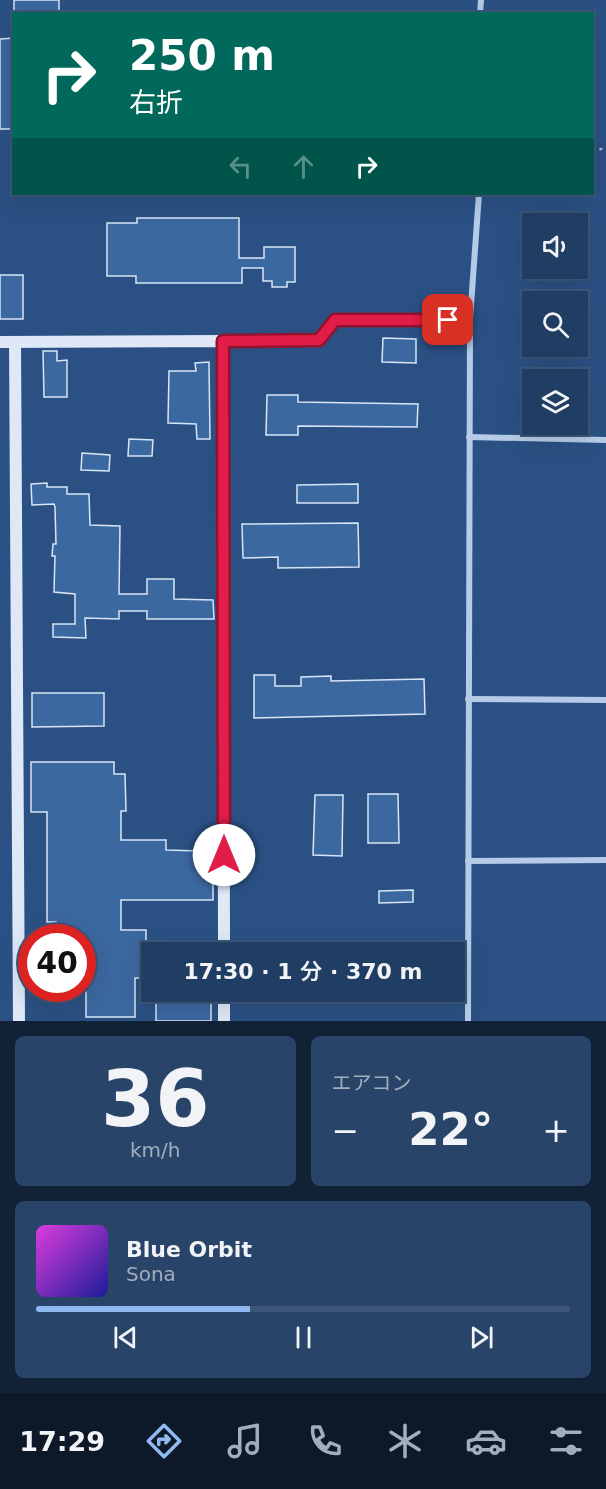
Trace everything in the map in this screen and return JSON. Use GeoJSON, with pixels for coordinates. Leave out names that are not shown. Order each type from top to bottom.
{"type":"FeatureCollection","features":[{"type":"Feature","properties":{"kind":"street"},"geometry":{"type":"LineString","coordinates":[[468,1021],[470,319],[479,195]]}},
{"type":"Feature","properties":{"kind":"street"},"geometry":{"type":"LineString","coordinates":[[0,342],[319,340],[335,320],[470,319]]}},
{"type":"Feature","properties":{"kind":"street"},"geometry":{"type":"LineString","coordinates":[[223,341],[224,942]]}},
{"type":"Feature","properties":{"kind":"street"},"geometry":{"type":"LineString","coordinates":[[15,342],[19,1021]]}},
{"type":"Feature","properties":{"kind":"street"},"geometry":{"type":"LineString","coordinates":[[469,437],[606,440]]}},
{"type":"Feature","properties":{"kind":"street"},"geometry":{"type":"LineString","coordinates":[[468,699],[606,700]]}},
{"type":"Feature","properties":{"kind":"street"},"geometry":{"type":"LineString","coordinates":[[468,861],[606,860]]}},
{"type":"Feature","properties":{"kind":"street"},"geometry":{"type":"LineString","coordinates":[[224,1002],[224,1021]]}},
{"type":"Feature","properties":{"kind":"building"},"geometry":{"type":"Polygon","coordinates":[[[14,0],[59,0],[59,12],[14,12],[14,0]]]}},
{"type":"Feature","properties":{"kind":"building"},"geometry":{"type":"Polygon","coordinates":[[[12,38],[12,129],[0,129],[0,39],[12,38]]]}},
{"type":"Feature","properties":{"kind":"building"},"geometry":{"type":"Polygon","coordinates":[[[137,218],[239,218],[239,258],[264,258],[264,247],[295,247],[295,282],[287,282],[287,287],[272,287],[272,281],[263,281],[263,268],[242,268],[242,283],[136,283],[136,276],[107,276],[107,223],[137,223],[137,218]]]}},
{"type":"Feature","properties":{"kind":"building"},"geometry":{"type":"Polygon","coordinates":[[[0,275],[23,275],[23,319],[0,319],[0,275]]]}},
{"type":"Feature","properties":{"kind":"building"},"geometry":{"type":"Polygon","coordinates":[[[383,338],[416,339],[416,363],[382,362],[383,338]]]}},
{"type":"Feature","properties":{"kind":"building"},"geometry":{"type":"Polygon","coordinates":[[[43,351],[57,351],[57,361],[67,360],[67,397],[44,397],[43,351]]]}},
{"type":"Feature","properties":{"kind":"building"},"geometry":{"type":"Polygon","coordinates":[[[209,362],[210,439],[197,439],[196,424],[168,423],[169,371],[196,371],[195,363],[209,362]]]}},
{"type":"Feature","properties":{"kind":"building"},"geometry":{"type":"Polygon","coordinates":[[[267,395],[298,395],[298,402],[418,404],[417,427],[298,426],[298,435],[266,435],[267,395]]]}},
{"type":"Feature","properties":{"kind":"building"},"geometry":{"type":"Polygon","coordinates":[[[129,439],[153,440],[152,456],[128,456],[129,439]]]}},
{"type":"Feature","properties":{"kind":"building"},"geometry":{"type":"Polygon","coordinates":[[[82,453],[110,455],[109,471],[81,470],[82,453]]]}},
{"type":"Feature","properties":{"kind":"building"},"geometry":{"type":"Polygon","coordinates":[[[47,483],[47,487],[67,487],[67,494],[89,494],[90,525],[120,526],[119,594],[147,594],[147,579],[174,579],[174,599],[213,600],[214,619],[147,619],[147,611],[119,611],[119,619],[85,618],[86,638],[53,637],[53,624],[75,624],[75,594],[54,592],[55,556],[52,556],[53,544],[56,544],[54,504],[32,505],[31,484],[47,483]]]}},
{"type":"Feature","properties":{"kind":"building"},"geometry":{"type":"Polygon","coordinates":[[[358,484],[358,503],[297,503],[297,485],[358,484]]]}},
{"type":"Feature","properties":{"kind":"building"},"geometry":{"type":"Polygon","coordinates":[[[358,523],[359,567],[278,568],[278,557],[243,558],[242,524],[358,523]]]}},
{"type":"Feature","properties":{"kind":"building"},"geometry":{"type":"Polygon","coordinates":[[[254,675],[275,675],[275,686],[301,686],[301,677],[331,676],[331,681],[424,679],[425,714],[254,718],[254,675]]]}},
{"type":"Feature","properties":{"kind":"building"},"geometry":{"type":"Polygon","coordinates":[[[32,693],[104,693],[104,726],[32,727],[32,693]]]}},
{"type":"Feature","properties":{"kind":"building"},"geometry":{"type":"Polygon","coordinates":[[[31,762],[114,762],[114,774],[125,774],[126,811],[121,811],[121,840],[166,840],[166,850],[200,851],[200,866],[213,866],[213,900],[121,900],[121,930],[146,930],[146,942],[141,942],[141,978],[135,978],[135,1017],[86,1017],[86,1002],[96,1002],[96,924],[47,922],[47,812],[31,812],[31,762]]]}},
{"type":"Feature","properties":{"kind":"building"},"geometry":{"type":"Polygon","coordinates":[[[368,794],[398,794],[399,843],[368,843],[368,794]]]}},
{"type":"Feature","properties":{"kind":"building"},"geometry":{"type":"Polygon","coordinates":[[[315,795],[343,795],[342,856],[313,855],[315,795]]]}},
{"type":"Feature","properties":{"kind":"building"},"geometry":{"type":"Polygon","coordinates":[[[413,890],[413,902],[379,903],[379,891],[413,890]]]}},
{"type":"Feature","properties":{"kind":"building"},"geometry":{"type":"Polygon","coordinates":[[[156,1002],[211,1002],[211,1021],[156,1021],[156,1002]]]}},
{"type":"Feature","properties":{"kind":"route"},"geometry":{"type":"LineString","coordinates":[[224,855],[223,341],[319,340],[335,320],[448,320]]}}]}
